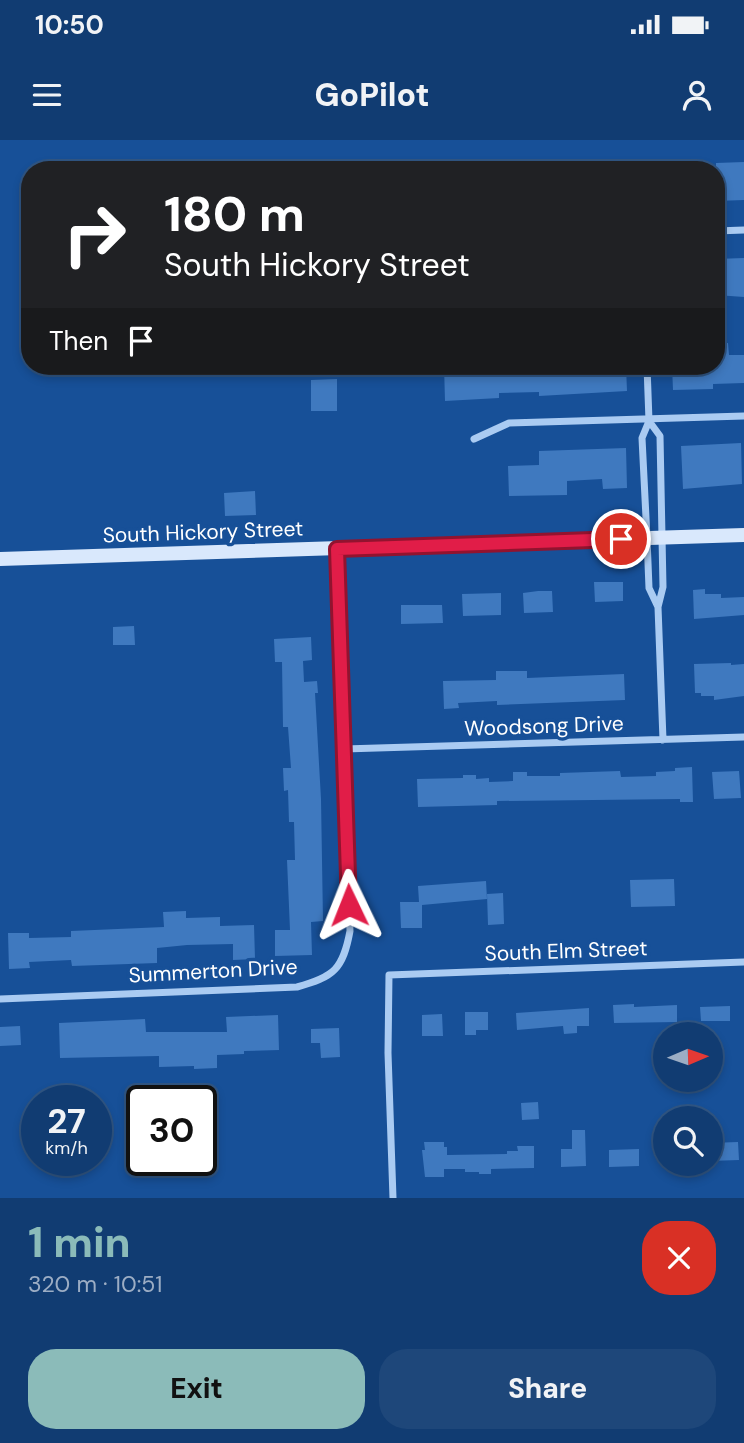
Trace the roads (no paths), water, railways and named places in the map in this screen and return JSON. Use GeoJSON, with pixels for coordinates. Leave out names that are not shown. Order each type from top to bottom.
{"type":"FeatureCollection","features":[{"type":"Feature","properties":{"kind":"street"},"geometry":{"type":"LineString","coordinates":[[725,231],[744,230]]}},
{"type":"Feature","properties":{"kind":"street"},"geometry":{"type":"LineString","coordinates":[[647,375],[649,421],[642,438],[649,589],[658,607]]}},
{"type":"Feature","properties":{"kind":"street"},"geometry":{"type":"LineString","coordinates":[[474,439],[509,423],[649,421],[744,416]]}},
{"type":"Feature","properties":{"kind":"street"},"geometry":{"type":"LineString","coordinates":[[649,421],[660,436],[663,587],[658,607],[663,740]]}},
{"type":"Feature","properties":{"kind":"street","name":"South Hickory Street"},"geometry":{"type":"LineString","coordinates":[[0,559],[744,535]]}},
{"type":"Feature","properties":{"kind":"street","name":"Summerton Drive"},"geometry":{"type":"LineString","coordinates":[[0,999],[297,987],[318,981],[334,971],[346,956],[350,931],[337,549]]}},
{"type":"Feature","properties":{"kind":"street","name":"Woodsong Drive"},"geometry":{"type":"LineString","coordinates":[[344,749],[744,737]]}},
{"type":"Feature","properties":{"kind":"street","name":"South Elm Street"},"geometry":{"type":"LineString","coordinates":[[393,1198],[388,1053],[389,975],[744,962]]}}]}
